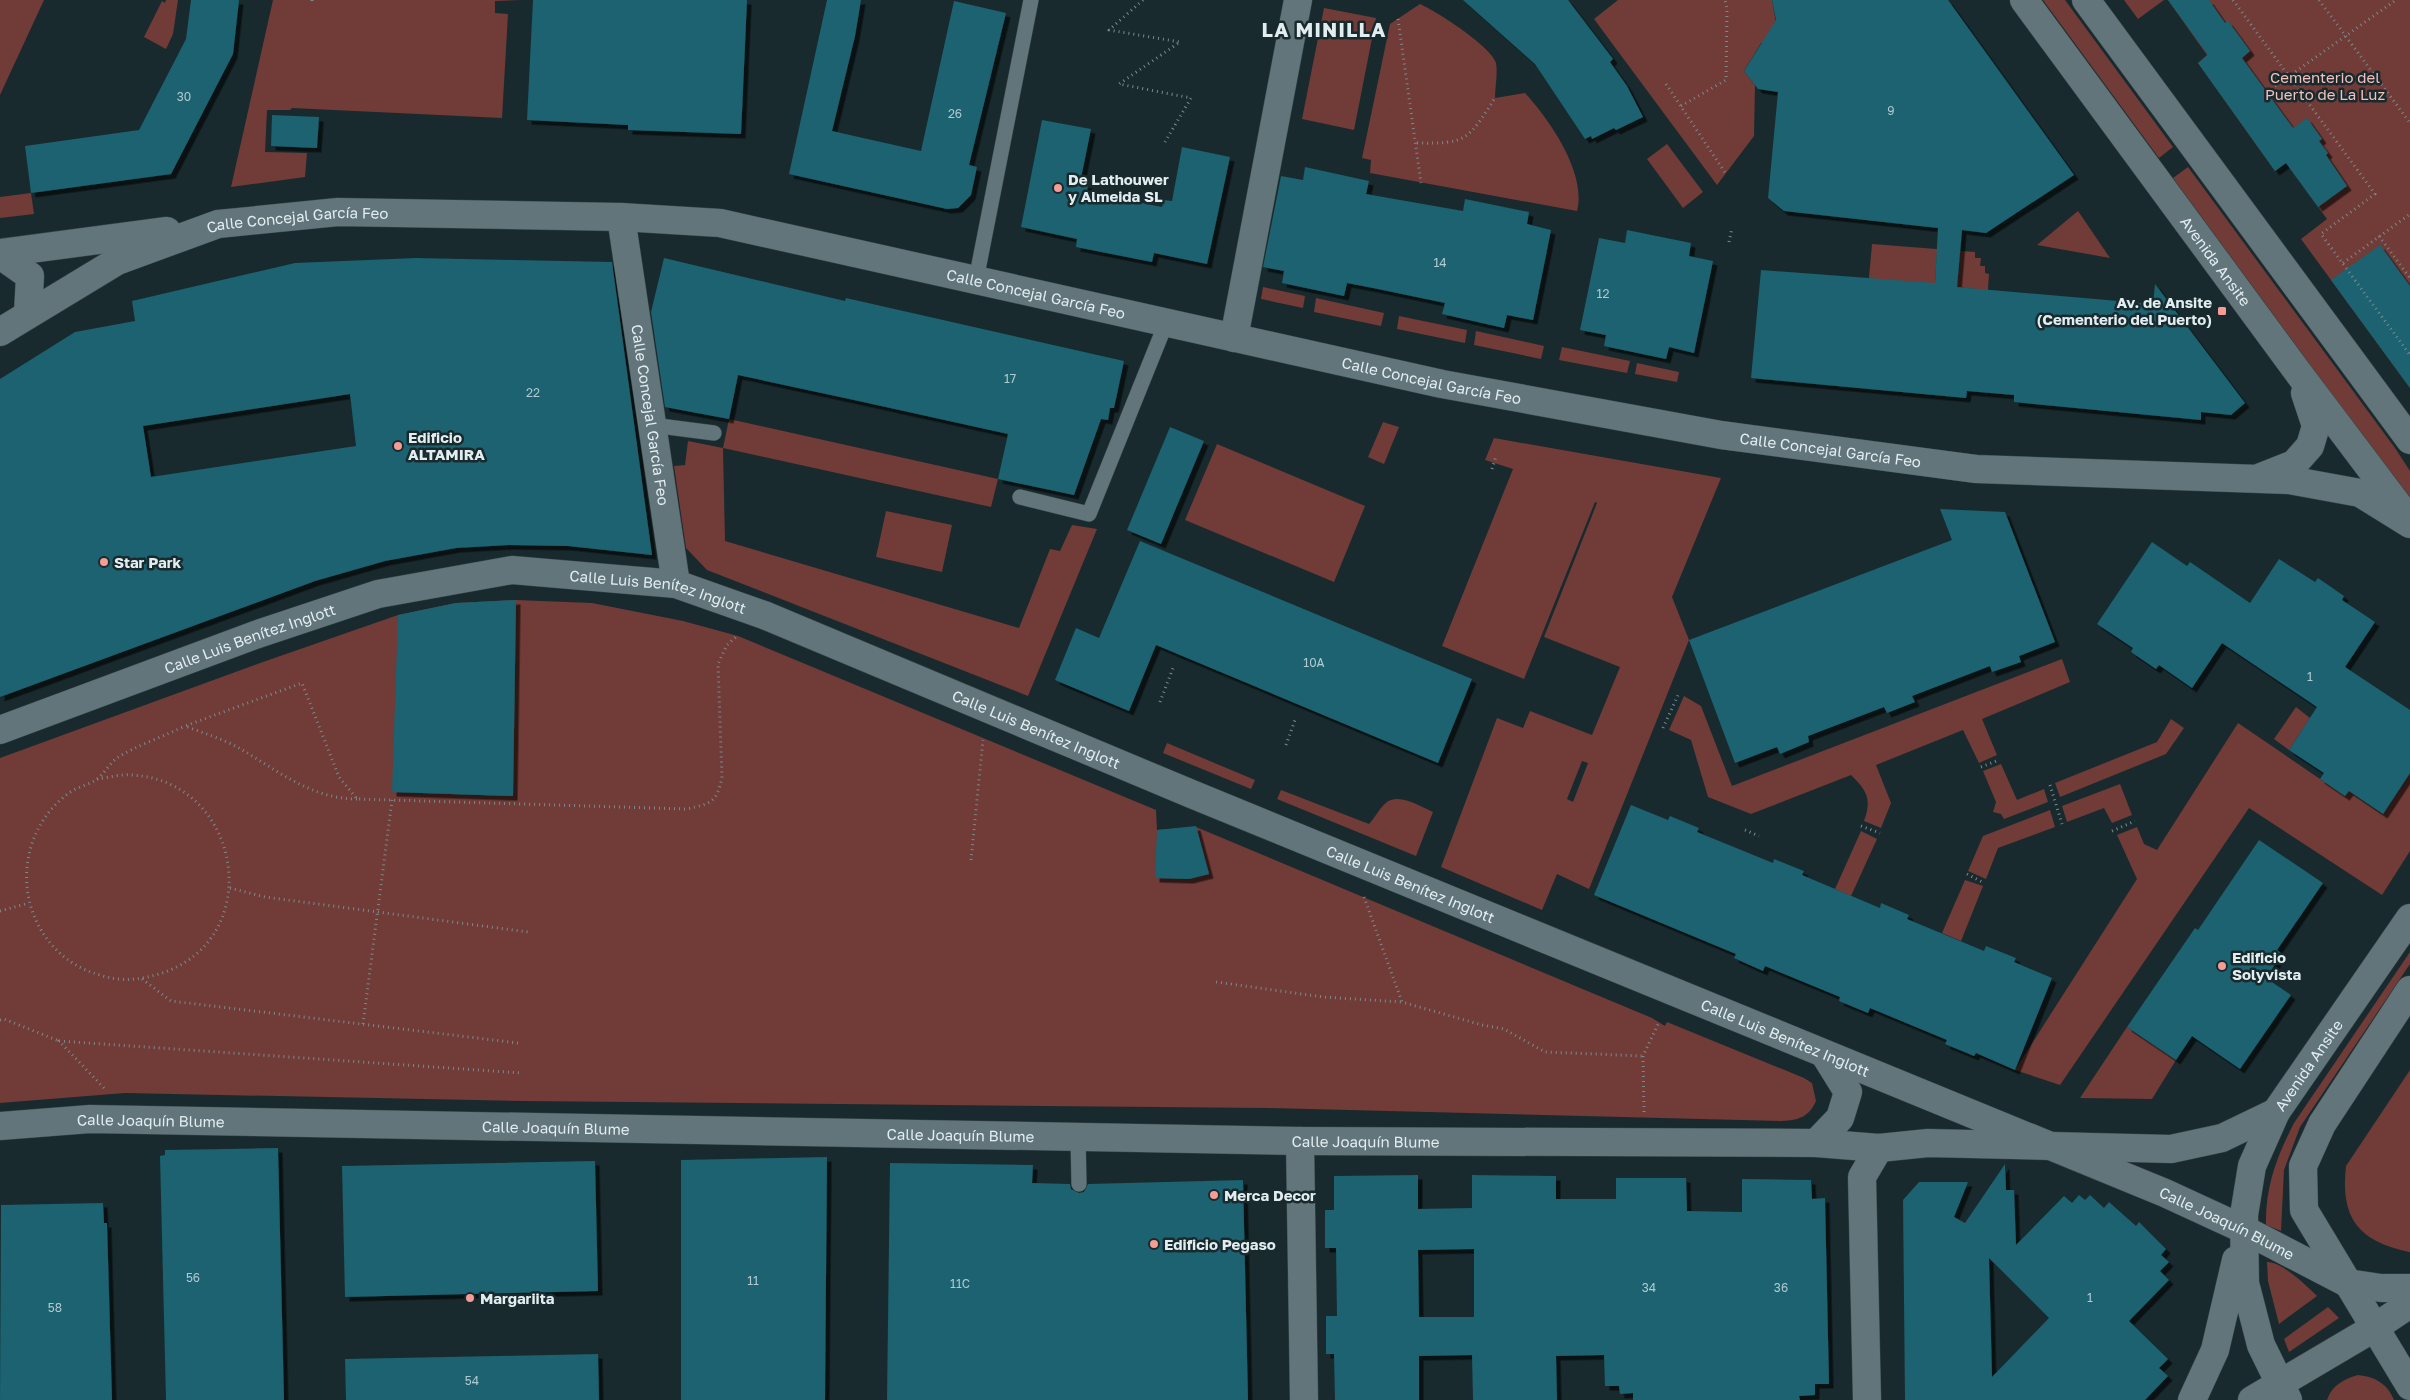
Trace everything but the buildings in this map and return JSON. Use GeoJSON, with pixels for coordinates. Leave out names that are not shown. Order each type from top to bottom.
{"type":"FeatureCollection","features":[{"type":"Feature","properties":{"kind":"street"},"geometry":{"type":"LineString","coordinates":[[1234,338],[1298,0]]}},
{"type":"Feature","properties":{"kind":"street","name":"Avenida Ansite"},"geometry":{"type":"LineString","coordinates":[[2024,0],[2410,522]]}},
{"type":"Feature","properties":{"kind":"street"},"geometry":{"type":"LineString","coordinates":[[2086,0],[2410,440]]}},
{"type":"Feature","properties":{"kind":"street","name":"Calle Concejal García Feo"},"geometry":{"type":"LineString","coordinates":[[0,332],[28,313],[117,261],[218,224],[338,212],[621,217],[720,223],[1442,384],[1747,439],[1976,469],[2289,480],[2360,493],[2410,522]]}},
{"type":"Feature","properties":{"kind":"street","name":"Calle Concejal García Feo"},"geometry":{"type":"LineString","coordinates":[[621,217],[676,584]]}},
{"type":"Feature","properties":{"kind":"street"},"geometry":{"type":"LineString","coordinates":[[0,254],[218,224]]}},
{"type":"Feature","properties":{"kind":"street"},"geometry":{"type":"LineString","coordinates":[[0,254],[30,276],[28,313]]}},
{"type":"Feature","properties":{"kind":"street","name":"Calle Concejal García Feo"},"geometry":{"type":"LineString","coordinates":[[2253,480],[2294,464],[2310,446],[2316,426],[2297,371]]}},
{"type":"Feature","properties":{"kind":"street","name":"Calle Luis Benítez Inglott"},"geometry":{"type":"LineString","coordinates":[[0,730],[255,635],[378,594],[512,570],[676,584],[764,615],[1825,1055],[2046,1144]]}},
{"type":"Feature","properties":{"kind":"street","name":"Avenida Ansite"},"geometry":{"type":"LineString","coordinates":[[2192,1400],[2215,1350],[2243,1229],[2252,1166],[2276,1112],[2410,918]]}},
{"type":"Feature","properties":{"kind":"street"},"geometry":{"type":"LineString","coordinates":[[2410,990],[2322,1124],[2303,1166],[2304,1210],[2410,1386]]}},
{"type":"Feature","properties":{"kind":"street"},"geometry":{"type":"LineString","coordinates":[[1816,1143],[1840,1118],[1848,1092],[1825,1055]]}},
{"type":"Feature","properties":{"kind":"street","name":"Calle Joaquín Blume"},"geometry":{"type":"LineString","coordinates":[[0,1126],[90,1119],[1300,1141],[1816,1143],[1879,1148],[1928,1143],[2046,1144],[2170,1149],[2222,1138],[2276,1112]]}},
{"type":"Feature","properties":{"kind":"street"},"geometry":{"type":"LineString","coordinates":[[1300,1141],[1304,1400]]}},
{"type":"Feature","properties":{"kind":"street","name":"Calle Joaquín Blume"},"geometry":{"type":"LineString","coordinates":[[2046,1144],[2165,1193],[2243,1229],[2347,1283],[2381,1288],[2410,1288]]}},
{"type":"Feature","properties":{"kind":"street"},"geometry":{"type":"LineString","coordinates":[[1867,1400],[1862,1177],[1879,1148]]}},
{"type":"Feature","properties":{"kind":"street","name":"Avenida Ansite"},"geometry":{"type":"LineString","coordinates":[[2243,1229],[2245,1283],[2255,1328],[2284,1393]]}},
{"type":"Feature","properties":{"kind":"street"},"geometry":{"type":"LineString","coordinates":[[2252,1400],[2284,1393],[2410,1304]]}},
{"type":"Feature","properties":{"kind":"lane"},"geometry":{"type":"LineString","coordinates":[[976,280],[1031,0]]}},
{"type":"Feature","properties":{"kind":"lane"},"geometry":{"type":"LineString","coordinates":[[1020,497],[1088,514],[1166,323]]}},
{"type":"Feature","properties":{"kind":"lane"},"geometry":{"type":"LineString","coordinates":[[652,425],[714,433]]}},
{"type":"Feature","properties":{"kind":"lane"},"geometry":{"type":"LineString","coordinates":[[1078,1137],[1079,1184]]}},
{"type":"Feature","properties":{"kind":"path"},"geometry":{"type":"LineString","coordinates":[[1143,0],[1109,30],[1180,42],[1120,84],[1191,98],[1165,142]]}},
{"type":"Feature","properties":{"kind":"path"},"geometry":{"type":"LineString","coordinates":[[1681,106],[1726,80],[1727,9],[1725,0]]}},
{"type":"Feature","properties":{"kind":"path"},"geometry":{"type":"LineString","coordinates":[[2233,0],[2375,194],[2321,234],[2410,355]]}},
{"type":"Feature","properties":{"kind":"path"},"geometry":{"type":"LineString","coordinates":[[2319,0],[2410,124]]}},
{"type":"Feature","properties":{"kind":"path"},"geometry":{"type":"LineString","coordinates":[[2267,92],[2396,0]]}},
{"type":"Feature","properties":{"kind":"path"},"geometry":{"type":"LineString","coordinates":[[1398,19],[1417,143],[1421,183]]}},
{"type":"Feature","properties":{"kind":"path"},"geometry":{"type":"LineString","coordinates":[[1666,84],[1726,174]]}},
{"type":"Feature","properties":{"kind":"path"},"geometry":{"type":"LineString","coordinates":[[1417,143],[1450,143],[1465,139],[1481,120],[1495,98]]}},
{"type":"Feature","properties":{"kind":"path"},"geometry":{"type":"LineString","coordinates":[[2343,263],[2410,214]]}},
{"type":"Feature","properties":{"kind":"path"},"geometry":{"type":"LineString","coordinates":[[1729,242],[1732,228]]}},
{"type":"Feature","properties":{"kind":"path"},"geometry":{"type":"LineString","coordinates":[[2379,236],[2410,278]]}},
{"type":"Feature","properties":{"kind":"path"},"geometry":{"type":"LineString","coordinates":[[1492,469],[1496,456]]}},
{"type":"Feature","properties":{"kind":"path"},"geometry":{"type":"LineString","coordinates":[[186,726],[238,747],[293,782],[340,799],[687,809],[710,804],[718,795],[722,778],[718,664],[727,645],[764,615]]}},
{"type":"Feature","properties":{"kind":"path"},"geometry":{"type":"LineString","coordinates":[[1160,702],[1173,668]]}},
{"type":"Feature","properties":{"kind":"path"},"geometry":{"type":"LineString","coordinates":[[97,779],[117,758],[186,726],[302,683],[339,777],[357,799]]}},
{"type":"Feature","properties":{"kind":"path"},"geometry":{"type":"LineString","coordinates":[[1663,728],[1679,693]]}},
{"type":"Feature","properties":{"kind":"path"},"geometry":{"type":"LineString","coordinates":[[1286,745],[1296,720]]}},
{"type":"Feature","properties":{"kind":"path"},"geometry":{"type":"LineString","coordinates":[[971,860],[983,737]]}},
{"type":"Feature","properties":{"kind":"path"},"geometry":{"type":"LineString","coordinates":[[1981,767],[2000,760]]}},
{"type":"Feature","properties":{"kind":"path"},"geometry":{"type":"LineString","coordinates":[[130,774],[163,781],[193,798],[215,823],[228,854],[230,888],[221,921],[202,949],[175,969],[142,979],[113,980],[84,971],[59,954],[40,930],[29,903],[26,872],[32,841],[47,814],[69,793],[97,779],[130,774]]}},
{"type":"Feature","properties":{"kind":"path"},"geometry":{"type":"LineString","coordinates":[[2050,785],[2062,824]]}},
{"type":"Feature","properties":{"kind":"path"},"geometry":{"type":"LineString","coordinates":[[363,1024],[392,800]]}},
{"type":"Feature","properties":{"kind":"path"},"geometry":{"type":"LineString","coordinates":[[2112,831],[2135,821]]}},
{"type":"Feature","properties":{"kind":"path"},"geometry":{"type":"LineString","coordinates":[[1861,826],[1880,833]]}},
{"type":"Feature","properties":{"kind":"path"},"geometry":{"type":"LineString","coordinates":[[1745,830],[1759,836]]}},
{"type":"Feature","properties":{"kind":"path"},"geometry":{"type":"LineString","coordinates":[[1967,874],[1984,883]]}},
{"type":"Feature","properties":{"kind":"path"},"geometry":{"type":"LineString","coordinates":[[230,888],[265,897],[528,932]]}},
{"type":"Feature","properties":{"kind":"path"},"geometry":{"type":"LineString","coordinates":[[1364,896],[1402,1002]]}},
{"type":"Feature","properties":{"kind":"path"},"geometry":{"type":"LineString","coordinates":[[0,911],[29,903]]}},
{"type":"Feature","properties":{"kind":"path"},"geometry":{"type":"LineString","coordinates":[[142,979],[171,1001],[518,1043]]}},
{"type":"Feature","properties":{"kind":"path"},"geometry":{"type":"LineString","coordinates":[[1216,982],[1323,997],[1402,1002],[1482,1025],[1504,1029],[1545,1052],[1643,1056]]}},
{"type":"Feature","properties":{"kind":"path"},"geometry":{"type":"LineString","coordinates":[[0,1016],[2,1020],[59,1041],[521,1073]]}},
{"type":"Feature","properties":{"kind":"path"},"geometry":{"type":"LineString","coordinates":[[1644,1118],[1643,1056],[1659,1022]]}},
{"type":"Feature","properties":{"kind":"path"},"geometry":{"type":"LineString","coordinates":[[59,1041],[110,1094]]}},
{"type":"Feature","properties":{"kind":"green space"},"geometry":{"type":"Polygon","coordinates":[[[0,0],[44,0],[0,95],[0,0]]]}},
{"type":"Feature","properties":{"kind":"green space"},"geometry":{"type":"Polygon","coordinates":[[[166,0],[178,0],[173,34],[166,49],[144,37],[162,1],[165,3],[166,0]]]}},
{"type":"Feature","properties":{"kind":"green space"},"geometry":{"type":"Polygon","coordinates":[[[273,0],[521,0],[495,1],[495,13],[508,14],[502,118],[292,108],[290,110],[267,110],[265,152],[307,153],[305,177],[231,187],[273,0]]]}},
{"type":"Feature","properties":{"kind":"green space"},"geometry":{"type":"Polygon","coordinates":[[[1618,0],[1772,0],[1779,40],[1767,46],[1761,43],[1744,71],[1755,85],[1754,136],[1717,185],[1594,19],[1618,0]]]}},
{"type":"Feature","properties":{"kind":"green space"},"geometry":{"type":"Polygon","coordinates":[[[2043,0],[2065,0],[2173,147],[2159,158],[2043,0]]]}},
{"type":"Feature","properties":{"kind":"green space"},"geometry":{"type":"Polygon","coordinates":[[[2124,0],[2164,0],[2138,19],[2124,0]]]}},
{"type":"Feature","properties":{"kind":"green space","name":"Cementerio del Puerto de La Luz"},"geometry":{"type":"Polygon","coordinates":[[[2168,0],[2410,0],[2410,388],[2301,239],[2327,219],[2286,163],[2275,171],[2198,63],[2207,55],[2168,0]]]}},
{"type":"Feature","properties":{"kind":"green space"},"geometry":{"type":"Polygon","coordinates":[[[1420,4],[1462,30],[1492,56],[1497,67],[1495,98],[1525,93],[1545,117],[1564,148],[1571,164],[1579,196],[1577,211],[1370,173],[1371,160],[1362,158],[1390,24],[1420,4]]]}},
{"type":"Feature","properties":{"kind":"green space"},"geometry":{"type":"Polygon","coordinates":[[[1324,8],[1376,18],[1354,130],[1302,119],[1324,8]]]}},
{"type":"Feature","properties":{"kind":"green space"},"geometry":{"type":"Polygon","coordinates":[[[1667,144],[1703,192],[1683,208],[1647,159],[1667,144]]]}},
{"type":"Feature","properties":{"kind":"green space"},"geometry":{"type":"Polygon","coordinates":[[[2188,167],[2395,448],[2410,471],[2410,501],[2173,178],[2188,167]]]}},
{"type":"Feature","properties":{"kind":"green space"},"geometry":{"type":"Polygon","coordinates":[[[31,193],[34,214],[0,218],[0,197],[31,193]]]}},
{"type":"Feature","properties":{"kind":"green space"},"geometry":{"type":"Polygon","coordinates":[[[2078,211],[2110,258],[2037,245],[2078,211]]]}},
{"type":"Feature","properties":{"kind":"green space"},"geometry":{"type":"Polygon","coordinates":[[[1872,244],[1975,252],[1975,258],[1981,258],[1980,266],[1985,266],[1985,273],[1989,274],[1985,334],[1975,289],[1957,287],[1960,255],[1937,253],[1935,283],[1865,322],[1872,244]]]}},
{"type":"Feature","properties":{"kind":"green space"},"geometry":{"type":"Polygon","coordinates":[[[1263,287],[1305,296],[1303,308],[1261,299],[1263,287]]]}},
{"type":"Feature","properties":{"kind":"green space"},"geometry":{"type":"Polygon","coordinates":[[[1316,298],[1384,313],[1381,326],[1314,312],[1316,298]]]}},
{"type":"Feature","properties":{"kind":"green space"},"geometry":{"type":"Polygon","coordinates":[[[1399,316],[1467,330],[1465,343],[1397,329],[1399,316]]]}},
{"type":"Feature","properties":{"kind":"green space"},"geometry":{"type":"Polygon","coordinates":[[[1476,331],[1544,346],[1541,359],[1474,345],[1476,331]]]}},
{"type":"Feature","properties":{"kind":"green space"},"geometry":{"type":"Polygon","coordinates":[[[1562,347],[1630,361],[1627,373],[1559,360],[1562,347]]]}},
{"type":"Feature","properties":{"kind":"green space"},"geometry":{"type":"Polygon","coordinates":[[[1637,363],[1679,372],[1677,382],[1635,374],[1637,363]]]}},
{"type":"Feature","properties":{"kind":"green space"},"geometry":{"type":"Polygon","coordinates":[[[729,419],[998,479],[991,507],[723,448],[729,419]]]}},
{"type":"Feature","properties":{"kind":"green space"},"geometry":{"type":"Polygon","coordinates":[[[1383,422],[1399,427],[1384,464],[1368,457],[1383,422]]]}},
{"type":"Feature","properties":{"kind":"green space"},"geometry":{"type":"Polygon","coordinates":[[[1494,438],[1721,478],[1672,597],[1689,640],[1589,889],[1557,874],[1542,910],[1441,867],[1497,718],[1523,728],[1530,711],[1592,735],[1620,667],[1544,637],[1597,503],[1595,502],[1524,679],[1442,646],[1513,469],[1485,460],[1494,438]],[[1582,761],[1567,799],[1573,802],[1588,763],[1582,761]]]}},
{"type":"Feature","properties":{"kind":"green space"},"geometry":{"type":"Polygon","coordinates":[[[688,441],[723,448],[725,541],[1019,628],[1050,549],[1060,551],[1072,525],[1097,529],[1028,696],[707,570],[686,548],[674,466],[685,465],[688,441]]]}},
{"type":"Feature","properties":{"kind":"green space"},"geometry":{"type":"Polygon","coordinates":[[[1217,444],[1365,506],[1334,582],[1185,520],[1217,444]]]}},
{"type":"Feature","properties":{"kind":"green space"},"geometry":{"type":"Polygon","coordinates":[[[886,511],[952,525],[942,572],[876,557],[886,511]]]}},
{"type":"Feature","properties":{"kind":"green space"},"geometry":{"type":"Polygon","coordinates":[[[516,600],[592,603],[683,621],[738,636],[1156,810],[1157,830],[1196,827],[1652,1018],[1665,1026],[1667,1022],[1804,1078],[1812,1083],[1816,1101],[1810,1111],[1803,1117],[1782,1121],[1267,1108],[522,1101],[125,1093],[0,1103],[0,758],[398,615],[456,603],[516,600]]]}},
{"type":"Feature","properties":{"kind":"green space"},"geometry":{"type":"Polygon","coordinates":[[[2062,659],[2070,682],[1982,719],[1997,755],[1979,763],[1963,730],[1876,765],[1891,803],[1881,828],[1864,821],[1868,801],[1861,786],[1851,775],[1751,814],[1708,797],[1691,740],[1669,730],[1684,696],[1701,706],[1732,786],[2062,659]]]}},
{"type":"Feature","properties":{"kind":"green space"},"geometry":{"type":"Polygon","coordinates":[[[2296,707],[2310,718],[2289,750],[2274,739],[2296,707]]]}},
{"type":"Feature","properties":{"kind":"green space"},"geometry":{"type":"Polygon","coordinates":[[[2171,719],[2184,728],[2166,754],[2060,797],[2055,783],[2157,742],[2171,719]]]}},
{"type":"Feature","properties":{"kind":"green space"},"geometry":{"type":"Polygon","coordinates":[[[2238,723],[2345,796],[2349,791],[2382,814],[2410,773],[2410,851],[2382,895],[2249,808],[2060,1085],[2015,1070],[2137,879],[2117,835],[2137,827],[2144,844],[2157,850],[2238,723]]]}},
{"type":"Feature","properties":{"kind":"green space"},"geometry":{"type":"Polygon","coordinates":[[[1167,743],[1255,780],[1251,789],[1163,753],[1167,743]]]}},
{"type":"Feature","properties":{"kind":"green space"},"geometry":{"type":"Polygon","coordinates":[[[2001,764],[2017,800],[2044,789],[2048,802],[2004,819],[2001,814],[1993,812],[1996,802],[1983,771],[2001,764]]]}},
{"type":"Feature","properties":{"kind":"green space"},"geometry":{"type":"Polygon","coordinates":[[[2120,784],[2132,815],[2112,823],[2104,808],[2067,822],[2062,806],[2120,784]]]}},
{"type":"Feature","properties":{"kind":"green space"},"geometry":{"type":"Polygon","coordinates":[[[1281,790],[1369,824],[1384,804],[1392,800],[1404,800],[1433,812],[1416,856],[1277,799],[1281,790]]]}},
{"type":"Feature","properties":{"kind":"green space"},"geometry":{"type":"Polygon","coordinates":[[[2050,810],[2055,827],[1998,848],[1986,879],[1968,871],[1983,836],[2050,810]]]}},
{"type":"Feature","properties":{"kind":"green space"},"geometry":{"type":"Polygon","coordinates":[[[1861,831],[1877,839],[1851,896],[1835,889],[1861,831]]]}},
{"type":"Feature","properties":{"kind":"green space"},"geometry":{"type":"Polygon","coordinates":[[[1965,880],[1983,886],[1961,941],[1942,933],[1965,880]]]}},
{"type":"Feature","properties":{"kind":"green space"},"geometry":{"type":"Polygon","coordinates":[[[2410,952],[2410,964],[2300,1127],[2284,1170],[2281,1231],[2266,1225],[2266,1211],[2273,1172],[2294,1123],[2410,952]]]}},
{"type":"Feature","properties":{"kind":"green space"},"geometry":{"type":"Polygon","coordinates":[[[2127,1027],[2176,1060],[2152,1099],[2080,1098],[2127,1027]]]}},
{"type":"Feature","properties":{"kind":"green space"},"geometry":{"type":"Polygon","coordinates":[[[2410,1070],[2409,1252],[2391,1247],[2365,1234],[2356,1224],[2350,1213],[2346,1200],[2345,1184],[2346,1166],[2410,1070]]]}},
{"type":"Feature","properties":{"kind":"green space"},"geometry":{"type":"Polygon","coordinates":[[[2267,1262],[2279,1265],[2317,1296],[2279,1324],[2268,1281],[2267,1262]]]}},
{"type":"Feature","properties":{"kind":"green space"},"geometry":{"type":"Polygon","coordinates":[[[2328,1307],[2339,1318],[2289,1352],[2284,1339],[2328,1307]]]}},
{"type":"Feature","properties":{"kind":"green space"},"geometry":{"type":"Polygon","coordinates":[[[2358,1375],[2370,1377],[2380,1382],[2388,1389],[2394,1400],[2327,1400],[2332,1390],[2339,1383],[2358,1375]]]}},
{"type":"Feature","properties":{"kind":"place","name":"De Lathouwer y Almeida SL"},"geometry":{"type":"Point","coordinates":[1058,188]}},
{"type":"Feature","properties":{"kind":"place","name":"Av. de Ansite (Cementerio del Puerto)"},"geometry":{"type":"Point","coordinates":[2222,311]}},
{"type":"Feature","properties":{"kind":"place","name":"Edificio ALTAMIRA"},"geometry":{"type":"Point","coordinates":[398,446]}},
{"type":"Feature","properties":{"kind":"place","name":"Star Park"},"geometry":{"type":"Point","coordinates":[104,562]}},
{"type":"Feature","properties":{"kind":"place","name":"Edificio Solyvista"},"geometry":{"type":"Point","coordinates":[2222,966]}},
{"type":"Feature","properties":{"kind":"place","name":"Merca Decor"},"geometry":{"type":"Point","coordinates":[1214,1195]}},
{"type":"Feature","properties":{"kind":"place","name":"Edificio Pegaso"},"geometry":{"type":"Point","coordinates":[1154,1244]}},
{"type":"Feature","properties":{"kind":"place","name":"Margariita"},"geometry":{"type":"Point","coordinates":[470,1298]}},
{"type":"Feature","properties":{"kind":"district","name":"LA MINILLA"},"geometry":{"type":"Point","coordinates":[1324,29]}}]}
